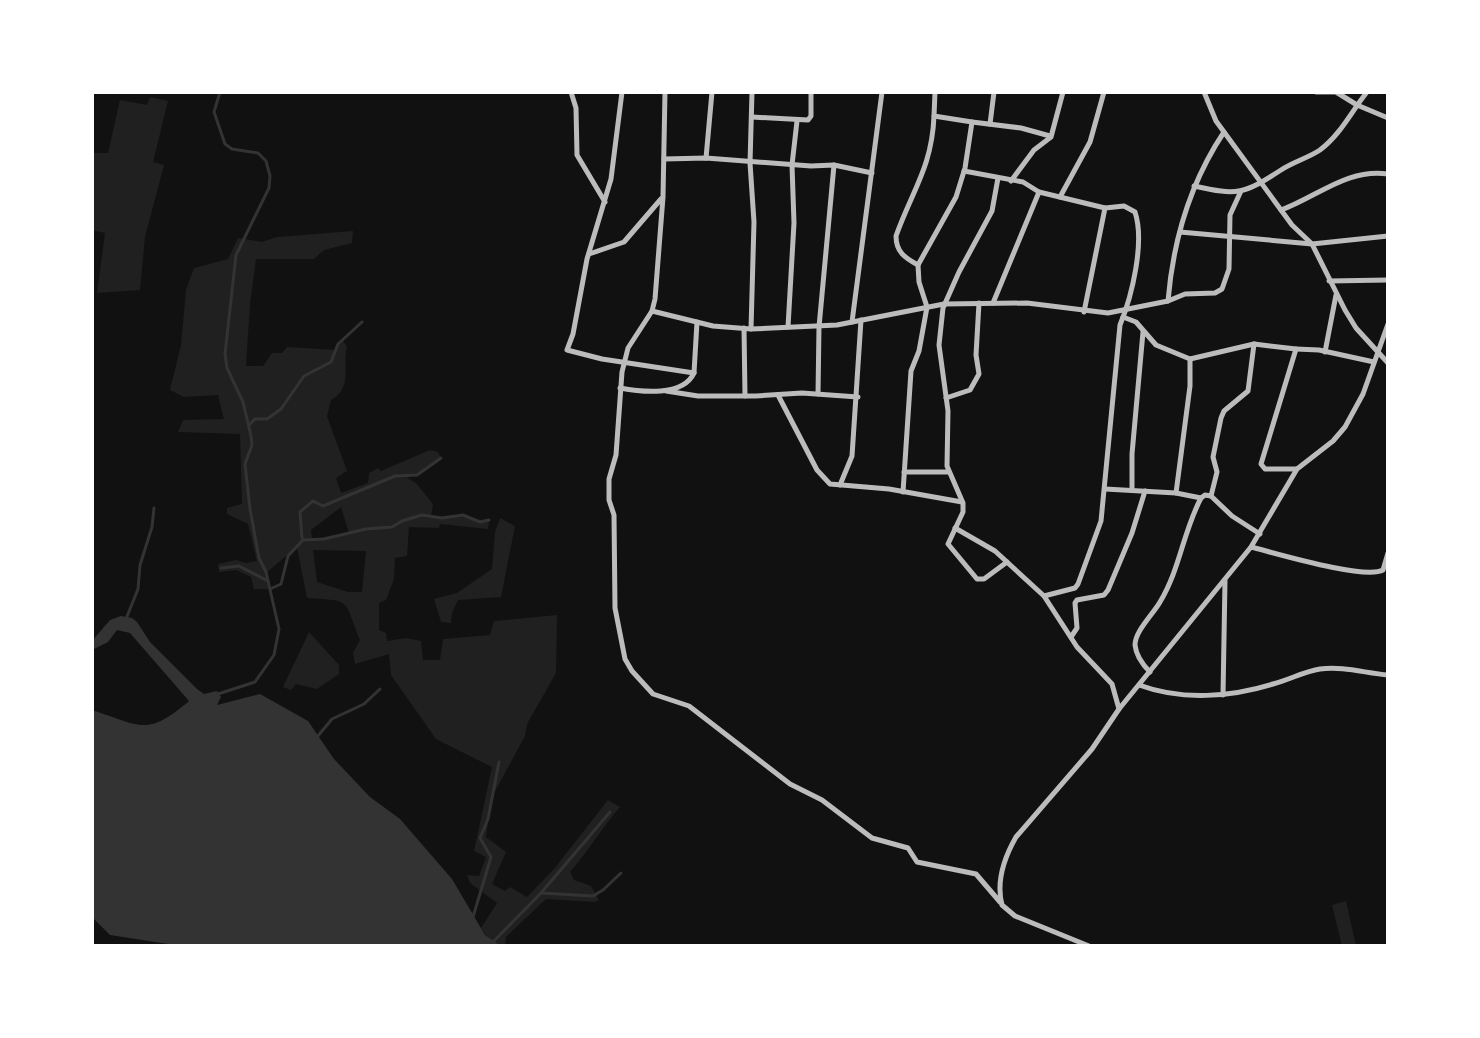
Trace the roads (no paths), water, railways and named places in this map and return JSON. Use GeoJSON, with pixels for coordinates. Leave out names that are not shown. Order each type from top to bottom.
{"type":"FeatureCollection","features":[{"type":"Feature","properties":{"kind":"street"},"geometry":{"type":"LineString","coordinates":[[571,92],[576,108],[577,155],[605,202]]}},
{"type":"Feature","properties":{"kind":"street"},"geometry":{"type":"LineString","coordinates":[[622,92],[616,153],[588,255],[573,334],[567,350],[624,363],[694,373]]}},
{"type":"Feature","properties":{"kind":"street"},"geometry":{"type":"LineString","coordinates":[[665,92],[658,275],[652,311],[628,348],[624,363],[616,455],[609,479],[614,515],[615,608],[625,659],[653,694],[689,706],[763,765],[790,784],[822,800],[872,838],[905,846],[917,862],[976,874],[1015,916],[1089,946]]}},
{"type":"Feature","properties":{"kind":"street"},"geometry":{"type":"LineString","coordinates":[[706,158],[712,92]]}},
{"type":"Feature","properties":{"kind":"street"},"geometry":{"type":"LineString","coordinates":[[745,396],[754,222],[750,163],[752,92]]}},
{"type":"Feature","properties":{"kind":"street"},"geometry":{"type":"LineString","coordinates":[[752,117],[797,121],[810,119],[811,92]]}},
{"type":"Feature","properties":{"kind":"street"},"geometry":{"type":"LineString","coordinates":[[852,322],[882,92]]}},
{"type":"Feature","properties":{"kind":"street"},"geometry":{"type":"LineString","coordinates":[[918,265],[903,256],[896,245],[896,236],[930,156],[934,139],[935,92]]}},
{"type":"Feature","properties":{"kind":"street"},"geometry":{"type":"LineString","coordinates":[[990,124],[994,92]]}},
{"type":"Feature","properties":{"kind":"street"},"geometry":{"type":"LineString","coordinates":[[1011,181],[1037,147],[1051,137],[1063,92]]}},
{"type":"Feature","properties":{"kind":"street"},"geometry":{"type":"LineString","coordinates":[[1060,197],[1090,142],[1104,92]]}},
{"type":"Feature","properties":{"kind":"street"},"geometry":{"type":"LineString","coordinates":[[1204,92],[1216,121],[1292,225],[1312,244],[1336,295],[1356,328],[1388,363]]}},
{"type":"Feature","properties":{"kind":"street"},"geometry":{"type":"LineString","coordinates":[[1316,92],[1336,92],[1388,118]]}},
{"type":"Feature","properties":{"kind":"street"},"geometry":{"type":"LineString","coordinates":[[1194,186],[1225,192],[1263,184],[1283,169],[1321,149],[1348,122],[1367,92]]}},
{"type":"Feature","properties":{"kind":"street"},"geometry":{"type":"LineString","coordinates":[[934,116],[1021,128],[1051,137]]}},
{"type":"Feature","properties":{"kind":"street"},"geometry":{"type":"LineString","coordinates":[[788,327],[794,223],[792,165],[797,121]]}},
{"type":"Feature","properties":{"kind":"street"},"geometry":{"type":"LineString","coordinates":[[903,492],[911,371],[919,351],[927,307],[919,282],[918,265],[956,197],[972,122]]}},
{"type":"Feature","properties":{"kind":"street"},"geometry":{"type":"LineString","coordinates":[[1168,301],[1180,232],[1194,186],[1224,132]]}},
{"type":"Feature","properties":{"kind":"street"},"geometry":{"type":"LineString","coordinates":[[664,159],[706,158],[750,163],[834,165],[872,173]]}},
{"type":"Feature","properties":{"kind":"street"},"geometry":{"type":"LineString","coordinates":[[818,394],[819,327],[834,165]]}},
{"type":"Feature","properties":{"kind":"street"},"geometry":{"type":"LineString","coordinates":[[964,171],[1023,182],[1039,192],[1105,208],[1124,206],[1135,212],[1138,222],[1137,251],[1127,309],[1120,325],[1101,521],[1075,588],[1044,596]]}},
{"type":"Feature","properties":{"kind":"street"},"geometry":{"type":"LineString","coordinates":[[1281,210],[1348,177],[1373,172],[1388,174]]}},
{"type":"Feature","properties":{"kind":"street"},"geometry":{"type":"LineString","coordinates":[[998,178],[992,211],[944,304],[939,345],[949,422],[948,472],[963,503],[963,512],[948,544],[977,579],[984,579],[1007,562]]}},
{"type":"Feature","properties":{"kind":"street"},"geometry":{"type":"LineString","coordinates":[[652,311],[724,328],[819,327],[944,304],[1027,303],[1108,313],[1168,301],[1185,294],[1215,293],[1222,289],[1229,269],[1230,215],[1242,190]]}},
{"type":"Feature","properties":{"kind":"street"},"geometry":{"type":"LineString","coordinates":[[993,303],[1039,192]]}},
{"type":"Feature","properties":{"kind":"street"},"geometry":{"type":"LineString","coordinates":[[588,255],[624,242],[663,197]]}},
{"type":"Feature","properties":{"kind":"street"},"geometry":{"type":"LineString","coordinates":[[1084,312],[1105,208]]}},
{"type":"Feature","properties":{"kind":"street"},"geometry":{"type":"LineString","coordinates":[[1180,232],[1312,244],[1388,236]]}},
{"type":"Feature","properties":{"kind":"street"},"geometry":{"type":"LineString","coordinates":[[1329,281],[1388,280]]}},
{"type":"Feature","properties":{"kind":"street"},"geometry":{"type":"LineString","coordinates":[[1325,352],[1336,295]]}},
{"type":"Feature","properties":{"kind":"street"},"geometry":{"type":"LineString","coordinates":[[946,398],[970,390],[979,374],[976,355],[979,303]]}},
{"type":"Feature","properties":{"kind":"street"},"geometry":{"type":"LineString","coordinates":[[1123,317],[1136,322],[1156,345],[1190,359],[1254,344],[1325,352],[1374,362]]}},
{"type":"Feature","properties":{"kind":"street"},"geometry":{"type":"LineString","coordinates":[[840,486],[852,456],[861,320]]}},
{"type":"Feature","properties":{"kind":"street"},"geometry":{"type":"LineString","coordinates":[[666,391],[689,381],[694,373],[697,322]]}},
{"type":"Feature","properties":{"kind":"street"},"geometry":{"type":"LineString","coordinates":[[1000,902],[1002,870],[1016,837],[1092,749],[1119,709],[1251,547],[1297,469],[1333,441],[1345,427],[1363,394],[1388,324]]}},
{"type":"Feature","properties":{"kind":"street"},"geometry":{"type":"LineString","coordinates":[[1132,490],[1132,454],[1143,331]]}},
{"type":"Feature","properties":{"kind":"street"},"geometry":{"type":"LineString","coordinates":[[1211,496],[1217,472],[1213,457],[1221,418],[1224,411],[1248,391],[1254,344]]}},
{"type":"Feature","properties":{"kind":"street"},"geometry":{"type":"LineString","coordinates":[[1296,349],[1261,464],[1265,469],[1297,469]]}},
{"type":"Feature","properties":{"kind":"street"},"geometry":{"type":"LineString","coordinates":[[1176,493],[1190,386],[1190,359]]}},
{"type":"Feature","properties":{"kind":"street"},"geometry":{"type":"LineString","coordinates":[[620,388],[698,396],[818,394],[858,397]]}},
{"type":"Feature","properties":{"kind":"street"},"geometry":{"type":"LineString","coordinates":[[778,395],[817,470],[830,484],[903,492],[963,503]]}},
{"type":"Feature","properties":{"kind":"street"},"geometry":{"type":"LineString","coordinates":[[904,472],[948,472]]}},
{"type":"Feature","properties":{"kind":"street"},"geometry":{"type":"LineString","coordinates":[[1104,489],[1176,493],[1201,498]]}},
{"type":"Feature","properties":{"kind":"street"},"geometry":{"type":"LineString","coordinates":[[1071,638],[1077,628],[1075,603],[1104,595],[1108,590],[1132,533],[1145,491]]}},
{"type":"Feature","properties":{"kind":"street"},"geometry":{"type":"LineString","coordinates":[[1150,672],[1137,651],[1137,637],[1178,568],[1183,540],[1201,498],[1211,496],[1232,516],[1260,534]]}},
{"type":"Feature","properties":{"kind":"street"},"geometry":{"type":"LineString","coordinates":[[955,528],[995,551],[1044,596],[1071,638],[1112,684],[1119,709]]}},
{"type":"Feature","properties":{"kind":"street"},"geometry":{"type":"LineString","coordinates":[[1251,547],[1327,566],[1375,573],[1383,570],[1388,553]]}},
{"type":"Feature","properties":{"kind":"street"},"geometry":{"type":"LineString","coordinates":[[1223,695],[1225,580]]}},
{"type":"Feature","properties":{"kind":"street"},"geometry":{"type":"LineString","coordinates":[[1139,685],[1198,696],[1223,695],[1252,691],[1318,669],[1341,668],[1388,675]]}},
{"type":"Feature","properties":{"kind":"waterway"},"geometry":{"type":"LineString","coordinates":[[218,694],[255,682],[274,655],[279,629],[266,572],[259,558],[250,509],[245,464],[252,445],[251,436],[243,402],[227,368],[225,354],[236,255],[269,188],[270,176],[266,161],[258,153],[232,149],[225,144],[214,112],[220,92]]}},
{"type":"Feature","properties":{"kind":"waterway"},"geometry":{"type":"LineString","coordinates":[[249,425],[255,419],[267,419],[281,409],[304,376],[331,362],[338,344],[362,322]]}},
{"type":"Feature","properties":{"kind":"waterway"},"geometry":{"type":"LineString","coordinates":[[302,538],[300,512],[313,501],[323,506],[395,476],[417,475],[441,458]]}},
{"type":"Feature","properties":{"kind":"waterway"},"geometry":{"type":"LineString","coordinates":[[126,619],[138,589],[140,565],[152,527],[154,508]]}},
{"type":"Feature","properties":{"kind":"waterway"},"geometry":{"type":"LineString","coordinates":[[270,589],[281,584],[288,556],[303,540],[392,527],[422,515],[442,518],[463,515],[480,522],[489,520]]}},
{"type":"Feature","properties":{"kind":"waterway"},"geometry":{"type":"LineString","coordinates":[[221,568],[239,566],[268,581]]}},
{"type":"Feature","properties":{"kind":"waterway"},"geometry":{"type":"LineString","coordinates":[[317,737],[332,719],[364,704],[380,689]]}},
{"type":"Feature","properties":{"kind":"waterway"},"geometry":{"type":"LineString","coordinates":[[473,917],[491,857],[480,838],[488,819],[499,762]]}},
{"type":"Feature","properties":{"kind":"waterway"},"geometry":{"type":"LineString","coordinates":[[489,946],[541,893],[610,812]]}},
{"type":"Feature","properties":{"kind":"waterway"},"geometry":{"type":"LineString","coordinates":[[541,893],[593,896],[621,873]]}}]}
